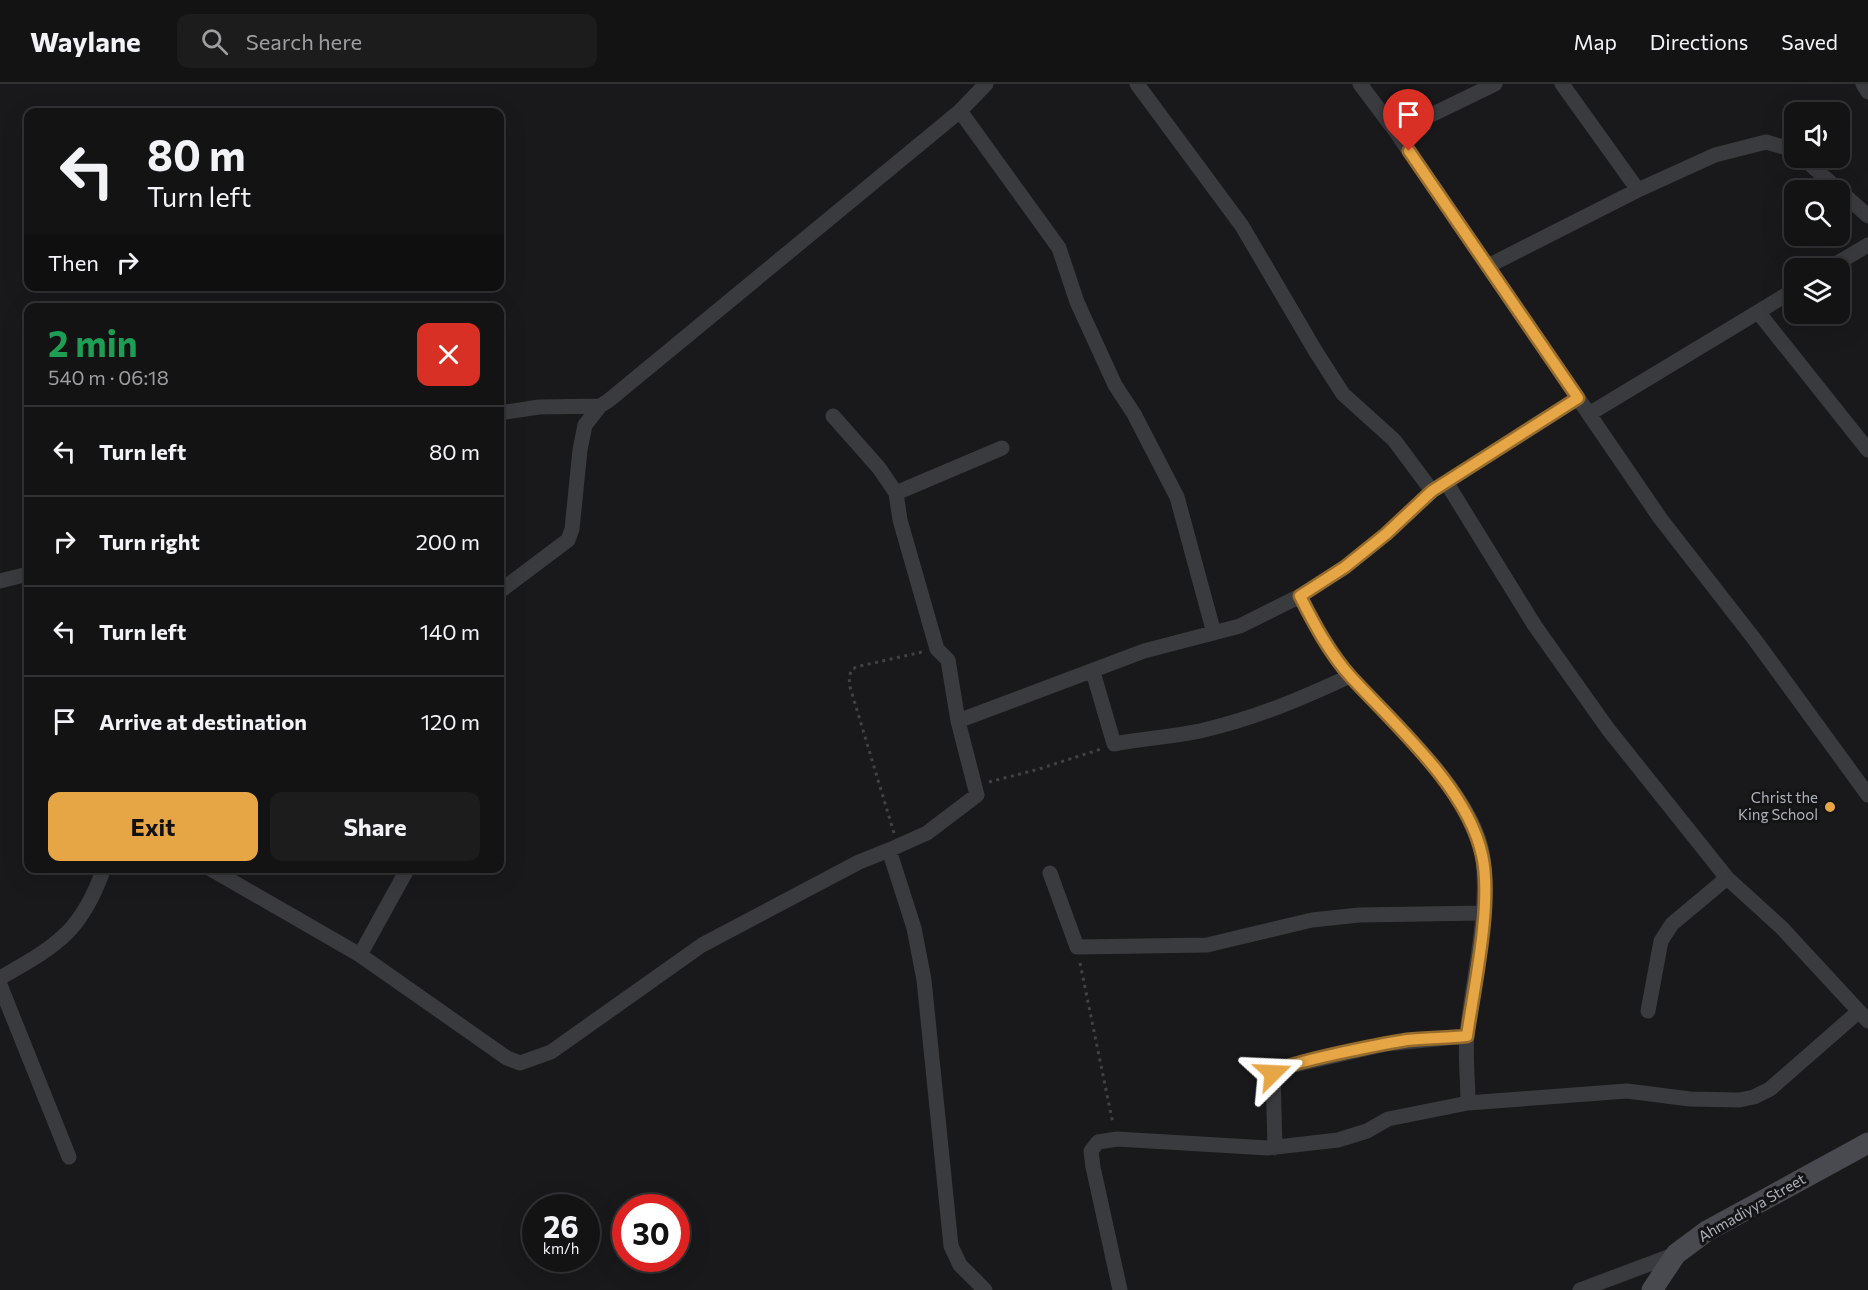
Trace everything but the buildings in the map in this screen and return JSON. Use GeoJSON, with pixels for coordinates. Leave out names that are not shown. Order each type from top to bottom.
{"type":"FeatureCollection","features":[{"type":"Feature","properties":{"kind":"street"},"geometry":{"type":"LineString","coordinates":[[504,588],[559,550],[568,540],[572,529],[585,425],[600,406],[960,111],[986,84]]}},
{"type":"Feature","properties":{"kind":"street"},"geometry":{"type":"LineString","coordinates":[[1137,84],[1242,226],[1343,394],[1394,440],[1432,491]]}},
{"type":"Feature","properties":{"kind":"street"},"geometry":{"type":"LineString","coordinates":[[1360,84],[1396,132],[1660,518],[1755,640],[1868,795]]}},
{"type":"Feature","properties":{"kind":"street"},"geometry":{"type":"LineString","coordinates":[[1396,132],[1495,84]]}},
{"type":"Feature","properties":{"kind":"street"},"geometry":{"type":"LineString","coordinates":[[1562,84],[1638,190]]}},
{"type":"Feature","properties":{"kind":"street"},"geometry":{"type":"LineString","coordinates":[[1863,84],[1868,92]]}},
{"type":"Feature","properties":{"kind":"street"},"geometry":{"type":"LineString","coordinates":[[960,111],[1059,248],[1077,302],[1110,375],[1134,414],[1177,497],[1214,633]]}},
{"type":"Feature","properties":{"kind":"street"},"geometry":{"type":"LineString","coordinates":[[1488,266],[1638,190],[1740,147],[1766,142],[1784,147]]}},
{"type":"Feature","properties":{"kind":"street"},"geometry":{"type":"LineString","coordinates":[[1814,168],[1868,216]]}},
{"type":"Feature","properties":{"kind":"street"},"geometry":{"type":"LineString","coordinates":[[1846,258],[1868,245]]}},
{"type":"Feature","properties":{"kind":"street"},"geometry":{"type":"LineString","coordinates":[[1589,414],[1784,296]]}},
{"type":"Feature","properties":{"kind":"street"},"geometry":{"type":"LineString","coordinates":[[1758,312],[1868,450]]}},
{"type":"Feature","properties":{"kind":"street"},"geometry":{"type":"LineString","coordinates":[[958,721],[1144,651],[1240,626],[1300,596],[1345,567],[1386,534],[1432,491],[1578,398]]}},
{"type":"Feature","properties":{"kind":"street"},"geometry":{"type":"LineString","coordinates":[[504,412],[539,407],[600,406]]}},
{"type":"Feature","properties":{"kind":"street"},"geometry":{"type":"LineString","coordinates":[[218,873],[360,955],[507,1058],[520,1063],[551,1052],[702,945],[859,862],[894,848],[948,820],[977,795],[958,721],[948,660],[937,649],[900,520],[896,493],[879,468],[833,416]]}},
{"type":"Feature","properties":{"kind":"street"},"geometry":{"type":"LineString","coordinates":[[896,493],[1002,448]]}},
{"type":"Feature","properties":{"kind":"street"},"geometry":{"type":"LineString","coordinates":[[1120,1290],[1091,1151],[1098,1142],[1117,1139],[1275,1148],[1349,1138],[1388,1119],[1468,1103],[1627,1091],[1723,1101],[1755,1097],[1863,1016],[1782,928],[1728,878],[1588,701],[1534,626],[1446,482]]}},
{"type":"Feature","properties":{"kind":"street"},"geometry":{"type":"LineString","coordinates":[[0,581],[24,575]]}},
{"type":"Feature","properties":{"kind":"street"},"geometry":{"type":"LineString","coordinates":[[1300,596],[1330,649],[1350,676],[1382,707],[1448,785],[1470,817],[1483,856],[1484,913],[1467,1036],[1468,1103]]}},
{"type":"Feature","properties":{"kind":"street"},"geometry":{"type":"LineString","coordinates":[[1093,672],[1114,744],[1204,730],[1295,703],[1350,676]]}},
{"type":"Feature","properties":{"kind":"street"},"geometry":{"type":"LineString","coordinates":[[894,848],[924,980],[951,1246],[960,1265],[985,1290]]}},
{"type":"Feature","properties":{"kind":"street"},"geometry":{"type":"LineString","coordinates":[[0,978],[45,952],[68,934],[93,900],[102,873]]}},
{"type":"Feature","properties":{"kind":"street"},"geometry":{"type":"LineString","coordinates":[[360,955],[405,873]]}},
{"type":"Feature","properties":{"kind":"street"},"geometry":{"type":"LineString","coordinates":[[1050,873],[1077,947],[1207,945],[1227,942],[1279,926],[1312,920],[1359,915],[1484,913]]}},
{"type":"Feature","properties":{"kind":"street"},"geometry":{"type":"LineString","coordinates":[[1648,1011],[1661,941],[1672,924],[1728,878]]}},
{"type":"Feature","properties":{"kind":"street"},"geometry":{"type":"LineString","coordinates":[[0,985],[69,1157]]}},
{"type":"Feature","properties":{"kind":"street"},"geometry":{"type":"LineString","coordinates":[[1275,1148],[1273,1073],[1277,1069],[1386,1044],[1467,1036]]}},
{"type":"Feature","properties":{"kind":"street","name":"Ahmadiyya Street"},"geometry":{"type":"LineString","coordinates":[[1652,1290],[1676,1254],[1707,1231],[1868,1143]]}},
{"type":"Feature","properties":{"kind":"street"},"geometry":{"type":"LineString","coordinates":[[1580,1290],[1676,1254]]}},
{"type":"Feature","properties":{"kind":"path"},"geometry":{"type":"LineString","coordinates":[[894,848],[849,677],[852,669],[860,666],[937,649]]}},
{"type":"Feature","properties":{"kind":"path"},"geometry":{"type":"LineString","coordinates":[[977,795],[992,780],[1039,770],[1114,744]]}},
{"type":"Feature","properties":{"kind":"path"},"geometry":{"type":"LineString","coordinates":[[1077,947],[1117,1139]]}},
{"type":"Feature","properties":{"kind":"place","name":"Christ the King School"},"geometry":{"type":"Point","coordinates":[1830,807]}},
{"type":"Feature","properties":{"kind":"route"},"geometry":{"type":"LineString","coordinates":[[1273,1073],[1277,1069],[1299,1063],[1386,1044],[1407,1040],[1467,1036],[1484,913],[1483,856],[1470,817],[1448,785],[1382,707],[1350,676],[1312,621],[1300,596],[1345,567],[1386,534],[1432,491],[1578,398],[1409,151]]}}]}
